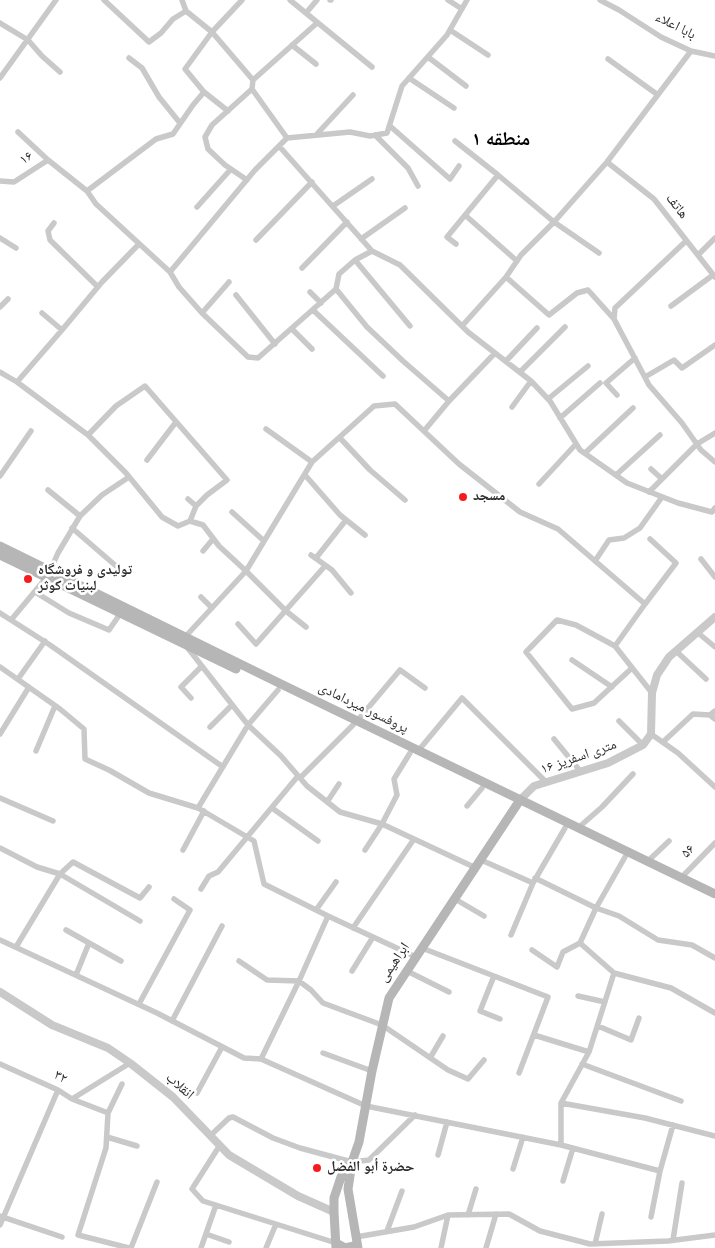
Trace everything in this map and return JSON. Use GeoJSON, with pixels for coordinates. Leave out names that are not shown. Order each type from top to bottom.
{"type":"FeatureCollection","features":[{"type":"Feature","properties":{"kind":"main road","name":"پروفسور میردامادی"},"geometry":{"type":"LineString","coordinates":[[0,546],[120,614],[185,641]]}},
{"type":"Feature","properties":{"kind":"main road","name":"پروفسور میردامادی"},"geometry":{"type":"LineString","coordinates":[[0,555],[48,574],[414,752],[715,894]]}},
{"type":"Feature","properties":{"kind":"main road","name":"پروفسور میردامادی"},"geometry":{"type":"LineString","coordinates":[[414,752],[482,788],[519,802],[565,828],[715,900]]}},
{"type":"Feature","properties":{"kind":"main road","name":"ابراهیمی"},"geometry":{"type":"LineString","coordinates":[[352,1162],[359,1142],[372,1071],[389,998],[519,802]]}},
{"type":"Feature","properties":{"kind":"main road"},"geometry":{"type":"LineString","coordinates":[[352,1162],[348,1192],[357,1243],[354,1246],[345,1248],[336,1246],[334,1212],[337,1188],[352,1162]]}},
{"type":"Feature","properties":{"kind":"street"},"geometry":{"type":"LineString","coordinates":[[0,78],[58,0]]}},
{"type":"Feature","properties":{"kind":"street"},"geometry":{"type":"LineString","coordinates":[[104,0],[149,42],[161,33],[173,19],[186,11]]}},
{"type":"Feature","properties":{"kind":"street"},"geometry":{"type":"LineString","coordinates":[[182,0],[186,11],[212,32],[253,80]]}},
{"type":"Feature","properties":{"kind":"street"},"geometry":{"type":"LineString","coordinates":[[228,111],[204,92],[185,69],[212,32],[242,0]]}},
{"type":"Feature","properties":{"kind":"street"},"geometry":{"type":"LineString","coordinates":[[290,0],[372,67]]}},
{"type":"Feature","properties":{"kind":"street"},"geometry":{"type":"LineString","coordinates":[[306,13],[316,0]]}},
{"type":"Feature","properties":{"kind":"street"},"geometry":{"type":"LineString","coordinates":[[448,0],[462,9]]}},
{"type":"Feature","properties":{"kind":"street"},"geometry":{"type":"LineString","coordinates":[[170,272],[246,180],[287,138],[350,132],[370,136],[387,133],[402,86],[450,30],[467,0]]}},
{"type":"Feature","properties":{"kind":"street","name":"بابا اعلاء"},"geometry":{"type":"LineString","coordinates":[[600,0],[660,36],[691,50],[715,56]]}},
{"type":"Feature","properties":{"kind":"street"},"geometry":{"type":"LineString","coordinates":[[0,22],[28,40],[60,72]]}},
{"type":"Feature","properties":{"kind":"street"},"geometry":{"type":"LineString","coordinates":[[246,180],[208,149],[205,137],[212,125],[252,89],[253,80],[317,23]]}},
{"type":"Feature","properties":{"kind":"street"},"geometry":{"type":"LineString","coordinates":[[450,30],[488,55]]}},
{"type":"Feature","properties":{"kind":"street"},"geometry":{"type":"LineString","coordinates":[[292,45],[316,64]]}},
{"type":"Feature","properties":{"kind":"street"},"geometry":{"type":"LineString","coordinates":[[462,326],[506,277],[517,261],[607,162],[691,50]]}},
{"type":"Feature","properties":{"kind":"street"},"geometry":{"type":"LineString","coordinates":[[428,57],[466,86]]}},
{"type":"Feature","properties":{"kind":"street"},"geometry":{"type":"LineString","coordinates":[[129,58],[142,68],[159,98],[180,123]]}},
{"type":"Feature","properties":{"kind":"street"},"geometry":{"type":"LineString","coordinates":[[608,59],[658,95]]}},
{"type":"Feature","properties":{"kind":"street"},"geometry":{"type":"LineString","coordinates":[[409,78],[454,108]]}},
{"type":"Feature","properties":{"kind":"street"},"geometry":{"type":"LineString","coordinates":[[252,89],[287,138]]}},
{"type":"Feature","properties":{"kind":"street"},"geometry":{"type":"LineString","coordinates":[[87,192],[156,139],[173,134],[192,105],[204,92]]}},
{"type":"Feature","properties":{"kind":"street"},"geometry":{"type":"LineString","coordinates":[[316,135],[353,95]]}},
{"type":"Feature","properties":{"kind":"street"},"geometry":{"type":"LineString","coordinates":[[390,126],[450,179],[459,166]]}},
{"type":"Feature","properties":{"kind":"street"},"geometry":{"type":"LineString","coordinates":[[18,132],[48,160]]}},
{"type":"Feature","properties":{"kind":"street"},"geometry":{"type":"LineString","coordinates":[[376,135],[408,168],[418,186]]}},
{"type":"Feature","properties":{"kind":"street"},"geometry":{"type":"LineString","coordinates":[[455,141],[554,222],[599,253]]}},
{"type":"Feature","properties":{"kind":"street"},"geometry":{"type":"LineString","coordinates":[[279,146],[372,251],[400,265],[462,326],[531,380],[548,399],[580,450],[627,483],[678,504],[712,512],[715,508]]}},
{"type":"Feature","properties":{"kind":"street","name":"۱۶"},"geometry":{"type":"LineString","coordinates":[[0,181],[14,182],[48,160],[87,192],[96,204],[170,272],[179,287],[202,313],[248,357],[258,358],[292,330],[336,289]]}},
{"type":"Feature","properties":{"kind":"street","name":"هاتف"},"geometry":{"type":"LineString","coordinates":[[607,162],[654,199],[714,276]]}},
{"type":"Feature","properties":{"kind":"street"},"geometry":{"type":"LineString","coordinates":[[197,207],[232,169]]}},
{"type":"Feature","properties":{"kind":"street"},"geometry":{"type":"LineString","coordinates":[[456,244],[447,237],[498,175]]}},
{"type":"Feature","properties":{"kind":"street"},"geometry":{"type":"LineString","coordinates":[[333,206],[372,179]]}},
{"type":"Feature","properties":{"kind":"street"},"geometry":{"type":"LineString","coordinates":[[256,240],[312,182]]}},
{"type":"Feature","properties":{"kind":"street"},"geometry":{"type":"LineString","coordinates":[[361,238],[405,208]]}},
{"type":"Feature","properties":{"kind":"street"},"geometry":{"type":"LineString","coordinates":[[465,215],[517,261]]}},
{"type":"Feature","properties":{"kind":"street"},"geometry":{"type":"LineString","coordinates":[[302,268],[347,222]]}},
{"type":"Feature","properties":{"kind":"street"},"geometry":{"type":"LineString","coordinates":[[54,223],[48,231],[50,240],[98,287]]}},
{"type":"Feature","properties":{"kind":"street"},"geometry":{"type":"LineString","coordinates":[[0,238],[16,248]]}},
{"type":"Feature","properties":{"kind":"street"},"geometry":{"type":"LineString","coordinates":[[698,255],[715,238]]}},
{"type":"Feature","properties":{"kind":"street"},"geometry":{"type":"LineString","coordinates":[[614,319],[615,308],[686,241]]}},
{"type":"Feature","properties":{"kind":"street"},"geometry":{"type":"LineString","coordinates":[[17,382],[98,287],[139,244]]}},
{"type":"Feature","properties":{"kind":"street"},"geometry":{"type":"LineString","coordinates":[[372,251],[355,260],[339,274],[336,289],[368,328],[449,400]]}},
{"type":"Feature","properties":{"kind":"street"},"geometry":{"type":"LineString","coordinates":[[355,260],[410,326]]}},
{"type":"Feature","properties":{"kind":"street"},"geometry":{"type":"LineString","coordinates":[[672,306],[714,276]]}},
{"type":"Feature","properties":{"kind":"street"},"geometry":{"type":"LineString","coordinates":[[506,277],[549,315],[577,293],[588,290],[614,319],[649,385],[682,423],[701,450],[715,462]]}},
{"type":"Feature","properties":{"kind":"street"},"geometry":{"type":"LineString","coordinates":[[202,313],[229,282]]}},
{"type":"Feature","properties":{"kind":"street"},"geometry":{"type":"LineString","coordinates":[[310,292],[321,303]]}},
{"type":"Feature","properties":{"kind":"street"},"geometry":{"type":"LineString","coordinates":[[236,295],[275,344]]}},
{"type":"Feature","properties":{"kind":"street"},"geometry":{"type":"LineString","coordinates":[[0,307],[8,299]]}},
{"type":"Feature","properties":{"kind":"street"},"geometry":{"type":"LineString","coordinates":[[313,310],[383,376]]}},
{"type":"Feature","properties":{"kind":"street"},"geometry":{"type":"LineString","coordinates":[[42,313],[62,330]]}},
{"type":"Feature","properties":{"kind":"street"},"geometry":{"type":"LineString","coordinates":[[520,372],[565,327]]}},
{"type":"Feature","properties":{"kind":"street"},"geometry":{"type":"LineString","coordinates":[[506,361],[538,328]]}},
{"type":"Feature","properties":{"kind":"street"},"geometry":{"type":"LineString","coordinates":[[292,330],[312,349]]}},
{"type":"Feature","properties":{"kind":"street"},"geometry":{"type":"LineString","coordinates":[[645,378],[674,360],[682,368],[715,345]]}},
{"type":"Feature","properties":{"kind":"street"},"geometry":{"type":"LineString","coordinates":[[424,431],[449,400],[495,353]]}},
{"type":"Feature","properties":{"kind":"street"},"geometry":{"type":"LineString","coordinates":[[617,395],[606,383],[635,358]]}},
{"type":"Feature","properties":{"kind":"street"},"geometry":{"type":"LineString","coordinates":[[548,399],[588,366]]}},
{"type":"Feature","properties":{"kind":"street"},"geometry":{"type":"LineString","coordinates":[[0,372],[17,382],[88,436],[129,477],[162,517],[178,526],[190,521],[203,525],[218,546],[286,611],[306,627]]}},
{"type":"Feature","properties":{"kind":"street"},"geometry":{"type":"LineString","coordinates":[[512,407],[531,380]]}},
{"type":"Feature","properties":{"kind":"street"},"geometry":{"type":"LineString","coordinates":[[560,418],[600,383]]}},
{"type":"Feature","properties":{"kind":"street"},"geometry":{"type":"LineString","coordinates":[[88,436],[116,406],[145,386],[227,480],[196,506],[190,521]]}},
{"type":"Feature","properties":{"kind":"street"},"geometry":{"type":"LineString","coordinates":[[645,604],[558,529],[520,512],[459,464],[395,404],[374,406],[312,462],[246,571],[185,641],[248,725],[307,786],[340,812],[382,824],[414,839],[478,864],[534,881],[619,916],[658,940],[692,945],[715,958]]}},
{"type":"Feature","properties":{"kind":"street"},"geometry":{"type":"LineString","coordinates":[[585,453],[633,408]]}},
{"type":"Feature","properties":{"kind":"street"},"geometry":{"type":"LineString","coordinates":[[147,460],[176,422]]}},
{"type":"Feature","properties":{"kind":"street"},"geometry":{"type":"LineString","coordinates":[[266,429],[312,462]]}},
{"type":"Feature","properties":{"kind":"street"},"geometry":{"type":"LineString","coordinates":[[0,476],[31,431]]}},
{"type":"Feature","properties":{"kind":"street"},"geometry":{"type":"LineString","coordinates":[[649,492],[697,444],[715,432]]}},
{"type":"Feature","properties":{"kind":"street"},"geometry":{"type":"LineString","coordinates":[[616,475],[660,435]]}},
{"type":"Feature","properties":{"kind":"street"},"geometry":{"type":"LineString","coordinates":[[340,438],[370,470],[405,500]]}},
{"type":"Feature","properties":{"kind":"street"},"geometry":{"type":"LineString","coordinates":[[539,484],[576,444]]}},
{"type":"Feature","properties":{"kind":"street"},"geometry":{"type":"LineString","coordinates":[[651,468],[662,479]]}},
{"type":"Feature","properties":{"kind":"street"},"geometry":{"type":"LineString","coordinates":[[305,475],[346,520],[365,536]]}},
{"type":"Feature","properties":{"kind":"street"},"geometry":{"type":"LineString","coordinates":[[11,620],[48,574],[80,516],[102,495],[129,477]]}},
{"type":"Feature","properties":{"kind":"street"},"geometry":{"type":"LineString","coordinates":[[48,490],[80,516]]}},
{"type":"Feature","properties":{"kind":"street"},"geometry":{"type":"LineString","coordinates":[[595,561],[609,540],[624,538],[640,528],[662,497]]}},
{"type":"Feature","properties":{"kind":"street"},"geometry":{"type":"LineString","coordinates":[[188,499],[196,506]]}},
{"type":"Feature","properties":{"kind":"street"},"geometry":{"type":"LineString","coordinates":[[232,512],[264,541]]}},
{"type":"Feature","properties":{"kind":"street"},"geometry":{"type":"LineString","coordinates":[[346,520],[313,557],[332,570],[351,593]]}},
{"type":"Feature","properties":{"kind":"street"},"geometry":{"type":"LineString","coordinates":[[72,528],[123,572]]}},
{"type":"Feature","properties":{"kind":"street"},"geometry":{"type":"LineString","coordinates":[[203,551],[213,539]]}},
{"type":"Feature","properties":{"kind":"street"},"geometry":{"type":"LineString","coordinates":[[615,646],[676,563],[650,539]]}},
{"type":"Feature","properties":{"kind":"street"},"geometry":{"type":"LineString","coordinates":[[701,559],[715,577]]}},
{"type":"Feature","properties":{"kind":"street"},"geometry":{"type":"LineString","coordinates":[[238,624],[256,644],[325,566]]}},
{"type":"Feature","properties":{"kind":"street"},"geometry":{"type":"LineString","coordinates":[[34,592],[69,613],[109,630],[120,614]]}},
{"type":"Feature","properties":{"kind":"street"},"geometry":{"type":"LineString","coordinates":[[201,597],[212,608]]}},
{"type":"Feature","properties":{"kind":"street"},"geometry":{"type":"LineString","coordinates":[[0,613],[45,641],[222,767]]}},
{"type":"Feature","properties":{"kind":"street"},"geometry":{"type":"LineString","coordinates":[[619,721],[644,745],[651,734],[652,693],[657,675],[669,657],[715,617]]}},
{"type":"Feature","properties":{"kind":"street"},"geometry":{"type":"LineString","coordinates":[[632,668],[594,703],[572,708],[526,652],[557,620],[576,625],[615,646],[652,693]]}},
{"type":"Feature","properties":{"kind":"street"},"geometry":{"type":"LineString","coordinates":[[697,632],[715,647]]}},
{"type":"Feature","properties":{"kind":"street"},"geometry":{"type":"LineString","coordinates":[[18,679],[45,641]]}},
{"type":"Feature","properties":{"kind":"street"},"geometry":{"type":"LineString","coordinates":[[676,651],[706,679]]}},
{"type":"Feature","properties":{"kind":"street"},"geometry":{"type":"LineString","coordinates":[[572,660],[612,687]]}},
{"type":"Feature","properties":{"kind":"street"},"geometry":{"type":"LineString","coordinates":[[191,698],[181,687],[202,666]]}},
{"type":"Feature","properties":{"kind":"street"},"geometry":{"type":"LineString","coordinates":[[0,667],[56,706],[84,729],[85,759],[109,770],[149,793],[198,808],[254,841],[264,884],[416,957]]}},
{"type":"Feature","properties":{"kind":"street"},"geometry":{"type":"LineString","coordinates":[[201,889],[209,876],[218,872],[299,777],[355,723],[400,670],[425,688]]}},
{"type":"Feature","properties":{"kind":"street"},"geometry":{"type":"LineString","coordinates":[[0,734],[29,687]]}},
{"type":"Feature","properties":{"kind":"street"},"geometry":{"type":"LineString","coordinates":[[198,808],[248,725],[280,687]]}},
{"type":"Feature","properties":{"kind":"street"},"geometry":{"type":"LineString","coordinates":[[365,850],[397,796],[394,779],[414,752],[462,698],[546,782]]}},
{"type":"Feature","properties":{"kind":"street"},"geometry":{"type":"LineString","coordinates":[[210,727],[232,705]]}},
{"type":"Feature","properties":{"kind":"street"},"geometry":{"type":"LineString","coordinates":[[36,751],[56,706]]}},
{"type":"Feature","properties":{"kind":"street"},"geometry":{"type":"LineString","coordinates":[[663,742],[693,714],[713,715]]}},
{"type":"Feature","properties":{"kind":"street"},"geometry":{"type":"LineString","coordinates":[[651,734],[678,753],[715,787]]}},
{"type":"Feature","properties":{"kind":"street"},"geometry":{"type":"LineString","coordinates":[[554,739],[581,772]]}},
{"type":"Feature","properties":{"kind":"street","name":"۱۶ متری اسفریز"},"geometry":{"type":"LineString","coordinates":[[519,802],[534,786],[608,763],[644,745]]}},
{"type":"Feature","properties":{"kind":"street"},"geometry":{"type":"LineString","coordinates":[[578,828],[602,807],[633,774]]}},
{"type":"Feature","properties":{"kind":"street"},"geometry":{"type":"LineString","coordinates":[[327,802],[339,784]]}},
{"type":"Feature","properties":{"kind":"street"},"geometry":{"type":"LineString","coordinates":[[467,806],[482,788]]}},
{"type":"Feature","properties":{"kind":"street"},"geometry":{"type":"LineString","coordinates":[[0,798],[53,821]]}},
{"type":"Feature","properties":{"kind":"street"},"geometry":{"type":"LineString","coordinates":[[272,808],[318,841]]}},
{"type":"Feature","properties":{"kind":"street"},"geometry":{"type":"LineString","coordinates":[[183,850],[204,811]]}},
{"type":"Feature","properties":{"kind":"street"},"geometry":{"type":"LineString","coordinates":[[511,934],[534,881],[565,828]]}},
{"type":"Feature","properties":{"kind":"street"},"geometry":{"type":"LineString","coordinates":[[353,928],[414,839]]}},
{"type":"Feature","properties":{"kind":"street"},"geometry":{"type":"LineString","coordinates":[[647,862],[669,841]]}},
{"type":"Feature","properties":{"kind":"street","name":"۵۶"},"geometry":{"type":"LineString","coordinates":[[681,878],[715,843]]}},
{"type":"Feature","properties":{"kind":"street"},"geometry":{"type":"LineString","coordinates":[[0,848],[36,867],[60,874],[140,921]]}},
{"type":"Feature","properties":{"kind":"street"},"geometry":{"type":"LineString","coordinates":[[532,950],[558,966],[563,952],[580,944],[596,908],[625,857]]}},
{"type":"Feature","properties":{"kind":"street"},"geometry":{"type":"LineString","coordinates":[[16,947],[60,874],[73,862],[140,898],[149,887]]}},
{"type":"Feature","properties":{"kind":"street"},"geometry":{"type":"LineString","coordinates":[[316,910],[336,882]]}},
{"type":"Feature","properties":{"kind":"street"},"geometry":{"type":"LineString","coordinates":[[139,1004],[190,910],[174,899]]}},
{"type":"Feature","properties":{"kind":"street"},"geometry":{"type":"LineString","coordinates":[[455,899],[484,916]]}},
{"type":"Feature","properties":{"kind":"street"},"geometry":{"type":"LineString","coordinates":[[261,1058],[299,981],[328,916]]}},
{"type":"Feature","properties":{"kind":"street"},"geometry":{"type":"LineString","coordinates":[[172,1021],[222,926]]}},
{"type":"Feature","properties":{"kind":"street"},"geometry":{"type":"LineString","coordinates":[[66,930],[121,961]]}},
{"type":"Feature","properties":{"kind":"street"},"geometry":{"type":"LineString","coordinates":[[352,971],[373,937]]}},
{"type":"Feature","properties":{"kind":"street"},"geometry":{"type":"LineString","coordinates":[[0,940],[139,1004],[244,1058],[261,1058],[366,1106],[561,1145],[660,1171]]}},
{"type":"Feature","properties":{"kind":"street"},"geometry":{"type":"LineString","coordinates":[[76,975],[89,943]]}},
{"type":"Feature","properties":{"kind":"street"},"geometry":{"type":"LineString","coordinates":[[580,944],[614,973],[671,988],[715,1013]]}},
{"type":"Feature","properties":{"kind":"street"},"geometry":{"type":"LineString","coordinates":[[422,948],[548,997],[519,1073]]}},
{"type":"Feature","properties":{"kind":"street"},"geometry":{"type":"LineString","coordinates":[[239,961],[267,980],[299,981],[323,1003],[382,1025],[448,1070],[468,1079],[484,1060]]}},
{"type":"Feature","properties":{"kind":"street"},"geometry":{"type":"LineString","coordinates":[[407,971],[449,992]]}},
{"type":"Feature","properties":{"kind":"street"},"geometry":{"type":"LineString","coordinates":[[561,1145],[561,1103],[589,1052],[614,973]]}},
{"type":"Feature","properties":{"kind":"street"},"geometry":{"type":"LineString","coordinates":[[494,976],[480,1011],[500,1019]]}},
{"type":"Feature","properties":{"kind":"street","name":"انقلاب"},"geometry":{"type":"LineString","coordinates":[[0,992],[52,1025],[108,1048],[173,1097],[229,1155],[283,1187],[334,1212]]}},
{"type":"Feature","properties":{"kind":"street"},"geometry":{"type":"LineString","coordinates":[[578,996],[605,1002]]}},
{"type":"Feature","properties":{"kind":"street"},"geometry":{"type":"LineString","coordinates":[[598,1026],[631,1040],[639,1018]]}},
{"type":"Feature","properties":{"kind":"street"},"geometry":{"type":"LineString","coordinates":[[534,1035],[589,1052]]}},
{"type":"Feature","properties":{"kind":"street"},"geometry":{"type":"LineString","coordinates":[[430,1058],[442,1036]]}},
{"type":"Feature","properties":{"kind":"street"},"geometry":{"type":"LineString","coordinates":[[197,1093],[222,1046]]}},
{"type":"Feature","properties":{"kind":"street"},"geometry":{"type":"LineString","coordinates":[[323,1053],[372,1071]]}},
{"type":"Feature","properties":{"kind":"street","name":"۳۲"},"geometry":{"type":"LineString","coordinates":[[0,1064],[58,1090],[72,1099],[130,1063]]}},
{"type":"Feature","properties":{"kind":"street"},"geometry":{"type":"LineString","coordinates":[[582,1064],[681,1101]]}},
{"type":"Feature","properties":{"kind":"street"},"geometry":{"type":"LineString","coordinates":[[122,1084],[108,1112],[106,1148],[78,1235],[130,1248],[157,1182]]}},
{"type":"Feature","properties":{"kind":"street"},"geometry":{"type":"LineString","coordinates":[[0,1225],[2,1216],[58,1090]]}},
{"type":"Feature","properties":{"kind":"street"},"geometry":{"type":"LineString","coordinates":[[72,1099],[108,1112]]}},
{"type":"Feature","properties":{"kind":"street"},"geometry":{"type":"LineString","coordinates":[[561,1103],[645,1118],[715,1136]]}},
{"type":"Feature","properties":{"kind":"street"},"geometry":{"type":"LineString","coordinates":[[211,1135],[229,1118],[233,1117],[273,1138],[300,1148],[352,1162],[372,1159],[415,1115]]}},
{"type":"Feature","properties":{"kind":"street"},"geometry":{"type":"LineString","coordinates":[[438,1155],[447,1122]]}},
{"type":"Feature","properties":{"kind":"street"},"geometry":{"type":"LineString","coordinates":[[651,1217],[660,1171],[673,1125]]}},
{"type":"Feature","properties":{"kind":"street"},"geometry":{"type":"LineString","coordinates":[[107,1136],[137,1146]]}},
{"type":"Feature","properties":{"kind":"street"},"geometry":{"type":"LineString","coordinates":[[513,1169],[523,1137]]}},
{"type":"Feature","properties":{"kind":"street"},"geometry":{"type":"LineString","coordinates":[[220,1145],[192,1190],[203,1201],[276,1224],[336,1246]]}},
{"type":"Feature","properties":{"kind":"street"},"geometry":{"type":"LineString","coordinates":[[562,1181],[573,1148]]}},
{"type":"Feature","properties":{"kind":"street"},"geometry":{"type":"LineString","coordinates":[[673,1240],[682,1183]]}},
{"type":"Feature","properties":{"kind":"street"},"geometry":{"type":"LineString","coordinates":[[468,1215],[476,1189]]}},
{"type":"Feature","properties":{"kind":"street"},"geometry":{"type":"LineString","coordinates":[[387,1232],[402,1191]]}},
{"type":"Feature","properties":{"kind":"street"},"geometry":{"type":"LineString","coordinates":[[201,1248],[216,1205]]}},
{"type":"Feature","properties":{"kind":"street"},"geometry":{"type":"LineString","coordinates":[[486,1248],[496,1214]]}},
{"type":"Feature","properties":{"kind":"street"},"geometry":{"type":"LineString","coordinates":[[357,1243],[387,1232],[448,1215],[509,1214],[540,1232],[590,1244],[673,1240],[715,1235]]}},
{"type":"Feature","properties":{"kind":"street"},"geometry":{"type":"LineString","coordinates":[[595,1244],[602,1214]]}},
{"type":"Feature","properties":{"kind":"street"},"geometry":{"type":"LineString","coordinates":[[440,1248],[448,1215]]}},
{"type":"Feature","properties":{"kind":"street"},"geometry":{"type":"LineString","coordinates":[[2,1216],[62,1237]]}},
{"type":"Feature","properties":{"kind":"street"},"geometry":{"type":"LineString","coordinates":[[266,1248],[276,1224]]}},
{"type":"Feature","properties":{"kind":"street"},"geometry":{"type":"LineString","coordinates":[[206,1234],[229,1242]]}},
{"type":"Feature","properties":{"kind":"place","name":"مسجد"},"geometry":{"type":"Point","coordinates":[463,497]}},
{"type":"Feature","properties":{"kind":"place","name":"تولیدی و فروشگاه لبنیات کوثر"},"geometry":{"type":"Point","coordinates":[28,579]}},
{"type":"Feature","properties":{"kind":"place","name":"حضرة أبو الفضل"},"geometry":{"type":"Point","coordinates":[317,1168]}},
{"type":"Feature","properties":{"kind":"district","name":"منطقه ۱"},"geometry":{"type":"Point","coordinates":[501,141]}}]}
